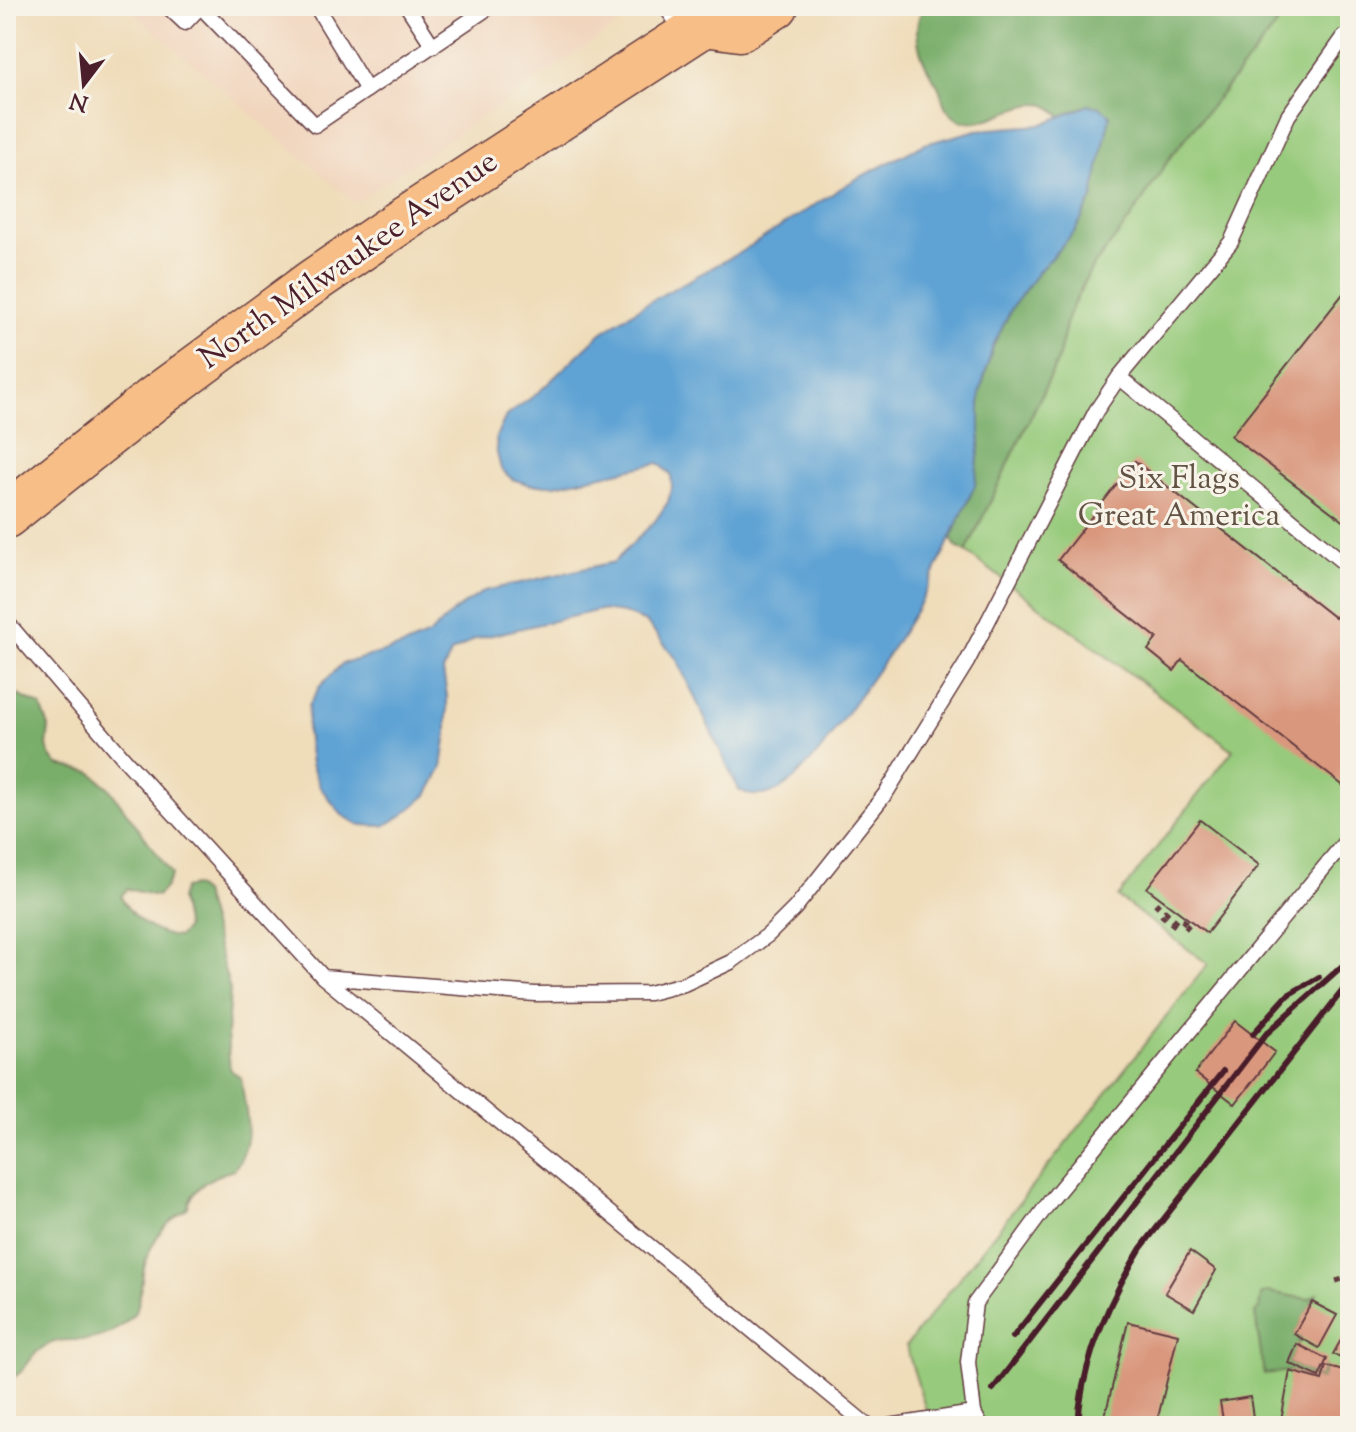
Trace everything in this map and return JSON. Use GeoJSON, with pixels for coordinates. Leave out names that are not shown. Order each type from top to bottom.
{"type":"FeatureCollection","features":[{"type":"Feature","properties":{"kind":"main road","name":"North Milwaukee Avenue"},"geometry":{"type":"LineString","coordinates":[[6,516],[152,400],[312,282],[693,18],[740,29],[776,6]]}},
{"type":"Feature","properties":{"kind":"lane"},"geometry":{"type":"LineString","coordinates":[[167,6],[185,23],[200,6],[315,125],[491,6]]}},
{"type":"Feature","properties":{"kind":"lane"},"geometry":{"type":"LineString","coordinates":[[316,6],[367,90]]}},
{"type":"Feature","properties":{"kind":"lane"},"geometry":{"type":"LineString","coordinates":[[407,6],[433,46]]}},
{"type":"Feature","properties":{"kind":"lane"},"geometry":{"type":"LineString","coordinates":[[323,977],[535,994],[649,993],[684,984],[731,962],[768,935],[795,908],[886,793],[967,662],[1096,411],[1119,377],[1231,242],[1288,116],[1344,37],[1350,33]]}},
{"type":"Feature","properties":{"kind":"lane"},"geometry":{"type":"LineString","coordinates":[[1119,377],[1350,568]]}},
{"type":"Feature","properties":{"kind":"lane"},"geometry":{"type":"LineString","coordinates":[[6,621],[127,762],[323,977],[868,1426]]}},
{"type":"Feature","properties":{"kind":"lane"},"geometry":{"type":"LineString","coordinates":[[889,1426],[978,1420],[968,1362],[975,1303],[1051,1200],[1349,838]]}},
{"type":"Feature","properties":{"kind":"path"},"geometry":{"type":"LineString","coordinates":[[1155,907],[1163,899]]}},
{"type":"Feature","properties":{"kind":"path"},"geometry":{"type":"LineString","coordinates":[[1175,926],[1160,914],[1165,911],[1181,925],[1189,920],[1185,929]]}},
{"type":"Feature","properties":{"kind":"path"},"geometry":{"type":"LineString","coordinates":[[1336,1281],[1350,1277]]}},
{"type":"Feature","properties":{"kind":"shaded area"},"geometry":{"type":"Polygon","coordinates":[[[125,6],[646,6],[355,203],[125,6]]]}},
{"type":"Feature","properties":{"kind":"green space"},"geometry":{"type":"Polygon","coordinates":[[[926,6],[1292,6],[1171,156],[1131,218],[1091,269],[1068,315],[1058,360],[966,552],[956,547],[951,538],[975,485],[980,440],[980,392],[993,346],[1013,306],[1075,231],[1093,197],[1109,116],[1089,105],[1061,116],[1046,105],[1034,104],[981,121],[957,119],[945,107],[919,47],[918,22],[926,6]]]}},
{"type":"Feature","properties":{"kind":"green space","name":"Six Flags Great America"},"geometry":{"type":"Polygon","coordinates":[[[1292,6],[1350,6],[1350,1426],[931,1426],[906,1346],[1208,964],[1118,897],[1233,750],[966,552],[1058,360],[1068,315],[1091,269],[1131,218],[1171,156],[1292,6]]]}},
{"type":"Feature","properties":{"kind":"green space"},"geometry":{"type":"Polygon","coordinates":[[[6,693],[41,706],[49,727],[47,746],[50,755],[58,765],[91,772],[108,787],[172,874],[157,896],[127,889],[121,896],[130,911],[153,929],[179,937],[186,928],[180,898],[184,888],[194,886],[203,893],[230,990],[227,1034],[230,1070],[241,1078],[248,1126],[245,1147],[234,1170],[218,1175],[198,1188],[187,1209],[169,1222],[156,1239],[147,1258],[133,1315],[114,1331],[102,1336],[48,1344],[18,1375],[6,1380],[6,693]]]}},
{"type":"Feature","properties":{"kind":"green space"},"geometry":{"type":"Polygon","coordinates":[[[1268,1292],[1308,1299],[1317,1294],[1295,1334],[1301,1338],[1289,1363],[1318,1377],[1324,1365],[1322,1380],[1290,1371],[1264,1374],[1255,1313],[1259,1309],[1261,1295],[1268,1292]]]}},
{"type":"Feature","properties":{"kind":"water"},"geometry":{"type":"Polygon","coordinates":[[[1089,105],[1100,107],[1110,115],[1093,197],[1075,231],[1013,306],[993,346],[980,392],[980,440],[975,485],[922,600],[890,652],[820,751],[794,779],[779,790],[764,795],[751,795],[739,790],[676,658],[646,622],[624,613],[600,610],[475,639],[451,653],[443,671],[447,732],[442,768],[427,795],[384,826],[360,825],[342,815],[320,787],[311,764],[307,732],[309,705],[320,686],[342,664],[401,647],[429,635],[453,612],[484,591],[614,562],[655,521],[668,502],[671,475],[659,463],[555,485],[531,485],[512,479],[501,469],[497,453],[496,437],[506,416],[538,393],[601,333],[645,304],[741,252],[854,180],[925,144],[977,130],[1040,125],[1089,105]]]}},
{"type":"Feature","properties":{"kind":"building"},"geometry":{"type":"Polygon","coordinates":[[[1350,285],[1350,526],[1231,436],[1350,285]]]}},
{"type":"Feature","properties":{"kind":"building"},"geometry":{"type":"Polygon","coordinates":[[[1135,461],[1335,618],[1347,603],[1350,606],[1350,791],[1182,660],[1174,671],[1148,650],[1157,638],[1058,560],[1135,461]]]}},
{"type":"Feature","properties":{"kind":"building"},"geometry":{"type":"Polygon","coordinates":[[[1200,820],[1259,865],[1207,933],[1147,888],[1200,820]]]}},
{"type":"Feature","properties":{"kind":"building"},"geometry":{"type":"Polygon","coordinates":[[[1235,1021],[1275,1052],[1235,1104],[1195,1073],[1235,1021]]]}},
{"type":"Feature","properties":{"kind":"building"},"geometry":{"type":"Polygon","coordinates":[[[1190,1251],[1216,1270],[1194,1310],[1165,1293],[1190,1251]]]}},
{"type":"Feature","properties":{"kind":"building"},"geometry":{"type":"Polygon","coordinates":[[[1312,1302],[1337,1315],[1319,1348],[1294,1334],[1312,1302]]]}},
{"type":"Feature","properties":{"kind":"building"},"geometry":{"type":"Polygon","coordinates":[[[1128,1322],[1178,1334],[1156,1426],[1129,1426],[1104,1420],[1128,1322]]]}},
{"type":"Feature","properties":{"kind":"building"},"geometry":{"type":"Polygon","coordinates":[[[1350,1324],[1350,1363],[1333,1354],[1350,1324]]]}},
{"type":"Feature","properties":{"kind":"building"},"geometry":{"type":"Polygon","coordinates":[[[1297,1344],[1327,1359],[1319,1377],[1289,1363],[1297,1344]]]}},
{"type":"Feature","properties":{"kind":"building"},"geometry":{"type":"Polygon","coordinates":[[[1326,1366],[1350,1373],[1350,1426],[1300,1426],[1281,1421],[1290,1371],[1322,1380],[1326,1366]]]}},
{"type":"Feature","properties":{"kind":"building"},"geometry":{"type":"Polygon","coordinates":[[[1250,1397],[1254,1424],[1224,1426],[1220,1402],[1250,1397]]]}},
{"type":"Feature","properties":{"kind":"railway"},"geometry":{"type":"LineString","coordinates":[[993,1389],[1266,1034],[1350,959]]}},
{"type":"Feature","properties":{"kind":"railway"},"geometry":{"type":"LineString","coordinates":[[1253,1034],[1288,995],[1319,977]]}},
{"type":"Feature","properties":{"kind":"railway"},"geometry":{"type":"LineString","coordinates":[[1078,1426],[1084,1379],[1098,1333],[1141,1248],[1350,981]]}},
{"type":"Feature","properties":{"kind":"railway"},"geometry":{"type":"LineString","coordinates":[[1013,1337],[1223,1071]]}}]}
